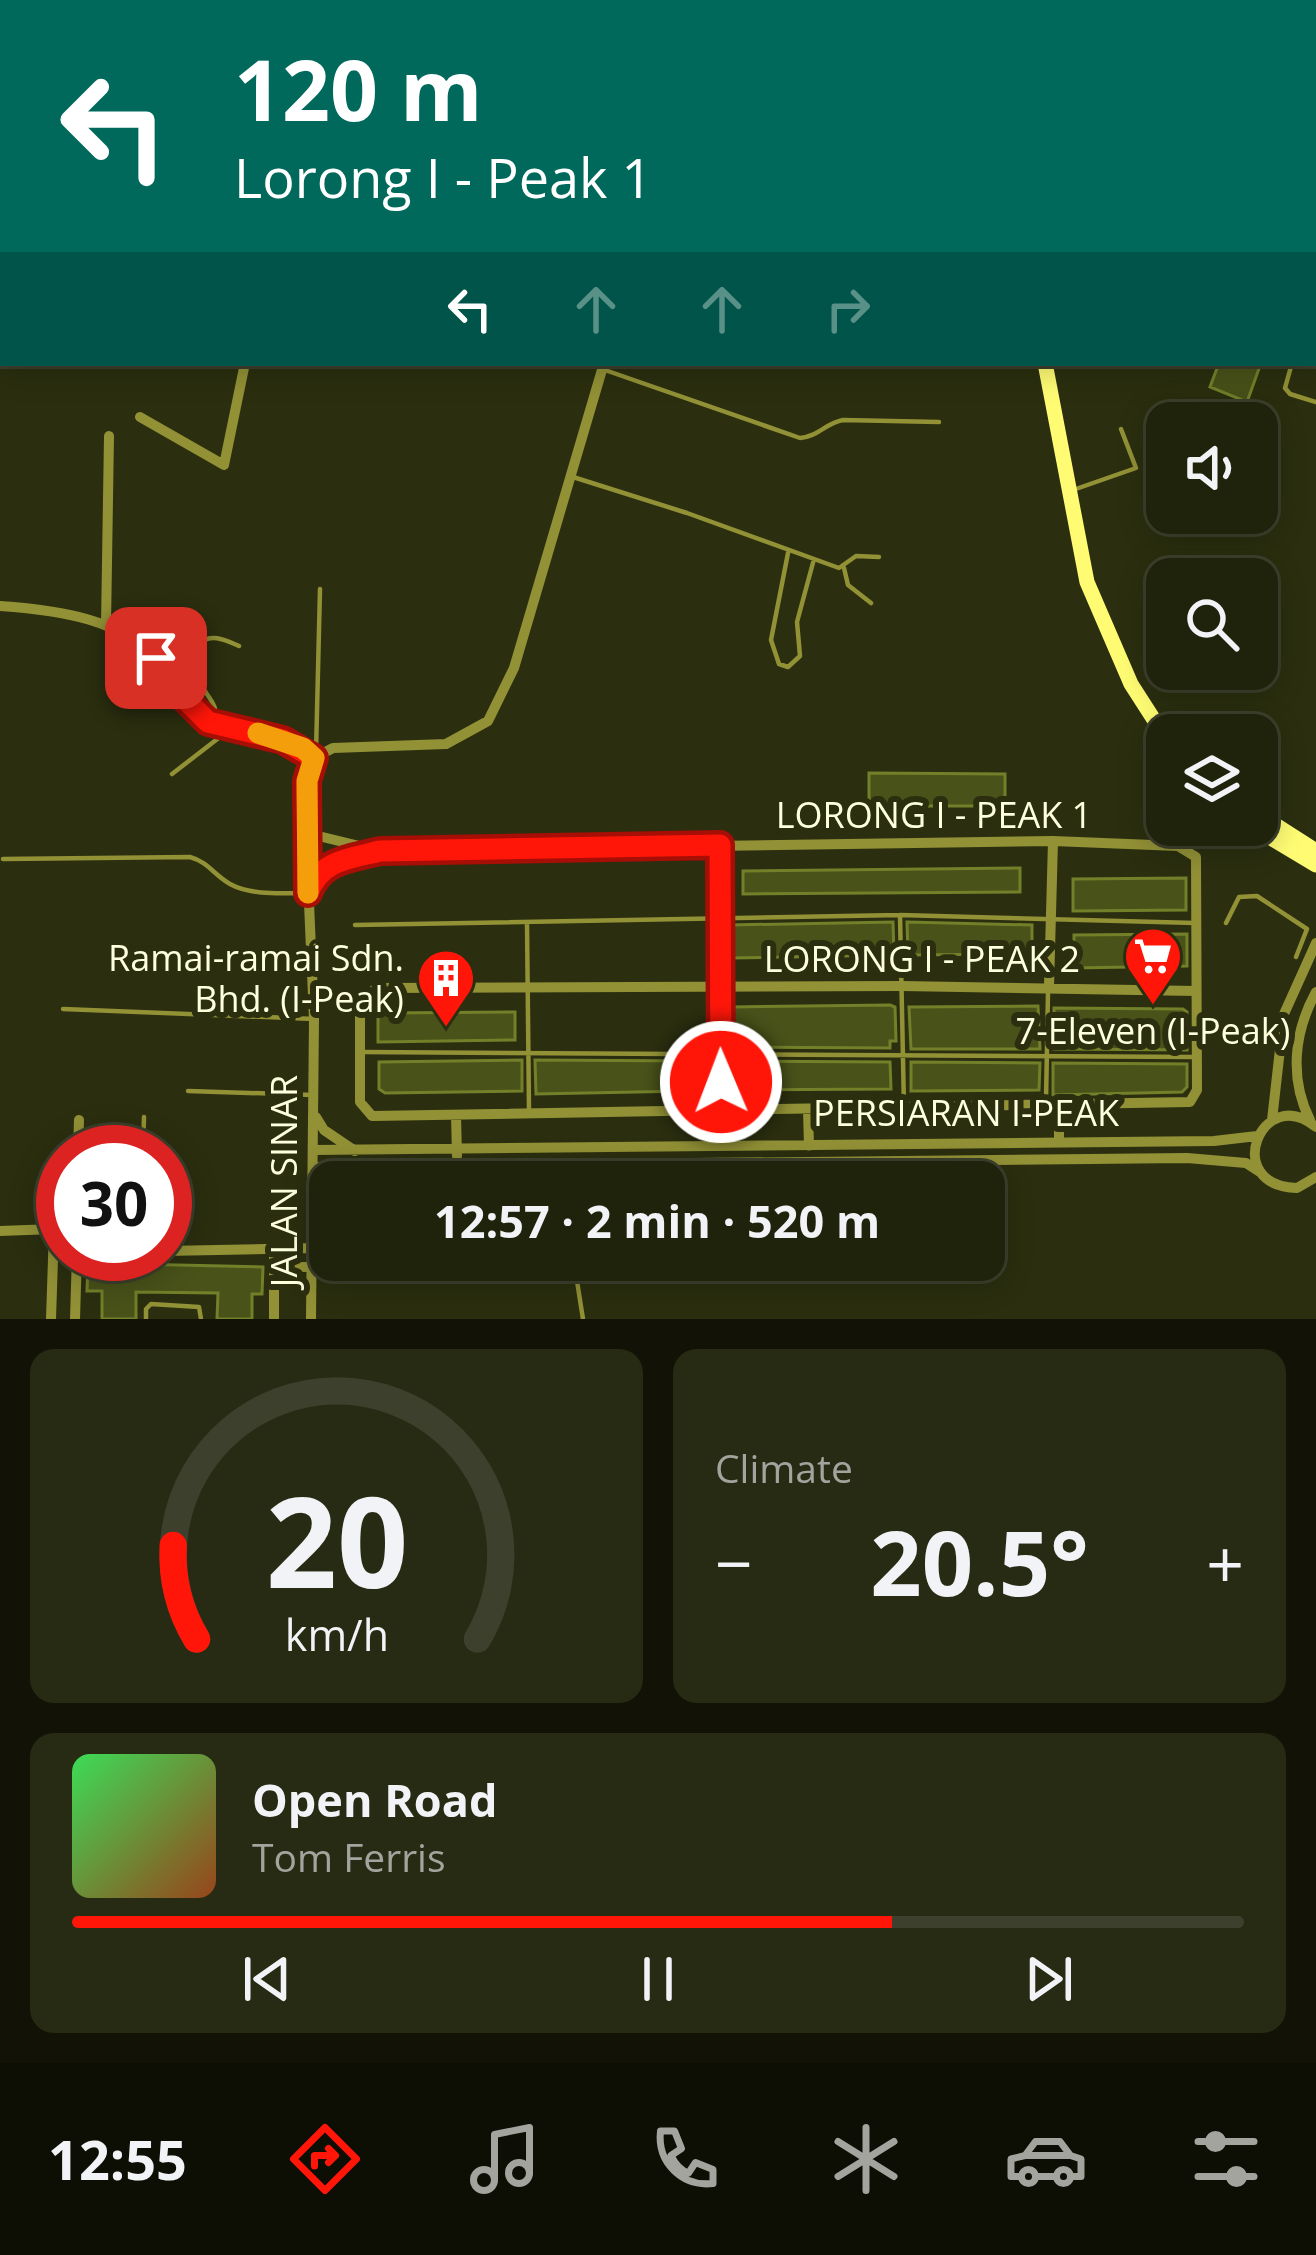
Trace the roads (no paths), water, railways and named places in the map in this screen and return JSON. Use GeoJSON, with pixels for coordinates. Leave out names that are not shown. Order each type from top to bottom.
{"type":"FeatureCollection","features":[{"type":"Feature","properties":{"kind":"main road"},"geometry":{"type":"LineString","coordinates":[[1046,366],[1087,582],[1118,657],[1152,714]]}},
{"type":"Feature","properties":{"kind":"main road"},"geometry":{"type":"LineString","coordinates":[[1118,657],[1161,714]]}},
{"type":"Feature","properties":{"kind":"main road"},"geometry":{"type":"LineString","coordinates":[[1278,829],[1313,855]]}},
{"type":"Feature","properties":{"kind":"main road"},"geometry":{"type":"LineString","coordinates":[[1278,838],[1313,855]]}},
{"type":"Feature","properties":{"kind":"street"},"geometry":{"type":"LineString","coordinates":[[140,417],[224,465],[244,366]]}},
{"type":"Feature","properties":{"kind":"street"},"geometry":{"type":"LineString","coordinates":[[0,606],[106,625],[144,645],[208,722],[293,744],[314,758],[333,748],[446,744],[488,721],[514,668],[603,366]]}},
{"type":"Feature","properties":{"kind":"street"},"geometry":{"type":"LineString","coordinates":[[106,625],[110,436]]}},
{"type":"Feature","properties":{"kind":"street","name":"JALAN SINAR"},"geometry":{"type":"LineString","coordinates":[[313,1161],[314,1019],[306,833],[307,781],[314,758]]}},
{"type":"Feature","properties":{"kind":"street","name":"LORONG I - PEAK 1"},"geometry":{"type":"LineString","coordinates":[[306,833],[380,851]]}},
{"type":"Feature","properties":{"kind":"street"},"geometry":{"type":"LineString","coordinates":[[1049,986],[1053,841]]}},
{"type":"Feature","properties":{"kind":"street","name":"LORONG I - PEAK 1"},"geometry":{"type":"LineString","coordinates":[[308,893],[314,878],[328,865],[380,851],[1053,841],[1178,846],[1196,857],[1197,923]]}},
{"type":"Feature","properties":{"kind":"street"},"geometry":{"type":"LineString","coordinates":[[720,845],[722,1110]]}},
{"type":"Feature","properties":{"kind":"street"},"geometry":{"type":"LineString","coordinates":[[360,1052],[360,1102],[372,1116],[1179,1105],[1195,1098],[1197,1078],[1197,923]]}},
{"type":"Feature","properties":{"kind":"street"},"geometry":{"type":"LineString","coordinates":[[1271,1120],[1284,1014],[1316,943]]}},
{"type":"Feature","properties":{"kind":"street","name":"LORONG I - PEAK 2"},"geometry":{"type":"LineString","coordinates":[[360,1052],[363,997],[387,987],[1049,986],[1196,991]]}},
{"type":"Feature","properties":{"kind":"street"},"geometry":{"type":"LineString","coordinates":[[1314,1124],[1300,1094],[1298,1044],[1301,1018],[1316,992]]}},
{"type":"Feature","properties":{"kind":"street"},"geometry":{"type":"LineString","coordinates":[[314,1102],[324,1130],[355,1150]]}},
{"type":"Feature","properties":{"kind":"street"},"geometry":{"type":"LineString","coordinates":[[1052,1107],[1059,1142]]}},
{"type":"Feature","properties":{"kind":"street"},"geometry":{"type":"LineString","coordinates":[[808,1110],[808,1161]]}},
{"type":"Feature","properties":{"kind":"street"},"geometry":{"type":"LineString","coordinates":[[456,1115],[457,1161]]}},
{"type":"Feature","properties":{"kind":"street"},"geometry":{"type":"LineString","coordinates":[[1260,1172],[1255,1160],[1257,1136],[1271,1120],[1285,1115],[1314,1124]]}},
{"type":"Feature","properties":{"kind":"street"},"geometry":{"type":"LineString","coordinates":[[79,1120],[79,1125]]}},
{"type":"Feature","properties":{"kind":"street","name":"PERSIARAN I-PEAK"},"geometry":{"type":"LineString","coordinates":[[314,1150],[1214,1141],[1257,1136]]}},
{"type":"Feature","properties":{"kind":"street"},"geometry":{"type":"LineString","coordinates":[[903,1161],[1187,1158],[1246,1162],[1283,1187],[1297,1188],[1316,1177]]}},
{"type":"Feature","properties":{"kind":"street"},"geometry":{"type":"LineString","coordinates":[[0,1231],[36,1229]]}},
{"type":"Feature","properties":{"kind":"street"},"geometry":{"type":"LineString","coordinates":[[274,1248],[274,1319]]}},
{"type":"Feature","properties":{"kind":"street"},"geometry":{"type":"LineString","coordinates":[[192,1250],[309,1248]]}},
{"type":"Feature","properties":{"kind":"street"},"geometry":{"type":"LineString","coordinates":[[274,1267],[309,1267]]}},
{"type":"Feature","properties":{"kind":"street"},"geometry":{"type":"LineString","coordinates":[[51,1319],[55,1281]]}},
{"type":"Feature","properties":{"kind":"street"},"geometry":{"type":"LineString","coordinates":[[75,1319],[76,1281]]}},
{"type":"Feature","properties":{"kind":"street","name":"JALAN SINAR"},"geometry":{"type":"LineString","coordinates":[[311,1319],[312,1281]]}},
{"type":"Feature","properties":{"kind":"lane"},"geometry":{"type":"LineString","coordinates":[[603,366],[800,438],[843,420],[939,422]]}},
{"type":"Feature","properties":{"kind":"lane"},"geometry":{"type":"LineString","coordinates":[[1291,366],[1286,388],[1290,394],[1316,402]]}},
{"type":"Feature","properties":{"kind":"lane"},"geometry":{"type":"LineString","coordinates":[[1068,492],[1136,468],[1120,429]]}},
{"type":"Feature","properties":{"kind":"lane"},"geometry":{"type":"LineString","coordinates":[[568,476],[844,568]]}},
{"type":"Feature","properties":{"kind":"lane"},"geometry":{"type":"LineString","coordinates":[[788,550],[771,640],[779,664],[788,667],[800,656],[796,622],[814,559]]}},
{"type":"Feature","properties":{"kind":"lane"},"geometry":{"type":"LineString","coordinates":[[844,568],[856,556],[879,556]]}},
{"type":"Feature","properties":{"kind":"lane"},"geometry":{"type":"LineString","coordinates":[[844,568],[848,585],[871,603]]}},
{"type":"Feature","properties":{"kind":"lane"},"geometry":{"type":"LineString","coordinates":[[314,758],[320,589]]}},
{"type":"Feature","properties":{"kind":"lane"},"geometry":{"type":"LineString","coordinates":[[217,724],[218,711],[197,683],[199,643],[219,638],[239,646]]}},
{"type":"Feature","properties":{"kind":"lane"},"geometry":{"type":"LineString","coordinates":[[172,774],[234,727]]}},
{"type":"Feature","properties":{"kind":"lane"},"geometry":{"type":"LineString","coordinates":[[3,859],[190,857],[206,862],[223,880],[245,890],[308,893]]}},
{"type":"Feature","properties":{"kind":"lane"},"geometry":{"type":"LineString","coordinates":[[1226,922],[1239,897],[1257,896],[1307,929],[1296,957]]}},
{"type":"Feature","properties":{"kind":"lane"},"geometry":{"type":"LineString","coordinates":[[900,915],[904,1108]]}},
{"type":"Feature","properties":{"kind":"lane"},"geometry":{"type":"LineString","coordinates":[[355,925],[900,915],[1197,923]]}},
{"type":"Feature","properties":{"kind":"lane"},"geometry":{"type":"LineString","coordinates":[[527,924],[529,1115]]}},
{"type":"Feature","properties":{"kind":"lane"},"geometry":{"type":"LineString","coordinates":[[1049,986],[1047,1053],[1052,1107]]}},
{"type":"Feature","properties":{"kind":"lane"},"geometry":{"type":"LineString","coordinates":[[64,1009],[314,1019]]}},
{"type":"Feature","properties":{"kind":"lane"},"geometry":{"type":"LineString","coordinates":[[360,1052],[1196,1057]]}},
{"type":"Feature","properties":{"kind":"lane"},"geometry":{"type":"LineString","coordinates":[[188,1091],[314,1102]]}},
{"type":"Feature","properties":{"kind":"lane"},"geometry":{"type":"LineString","coordinates":[[144,1117],[144,1125]]}},
{"type":"Feature","properties":{"kind":"lane"},"geometry":{"type":"LineString","coordinates":[[575,1281],[583,1319]]}},
{"type":"Feature","properties":{"kind":"lane"},"geometry":{"type":"LineString","coordinates":[[146,1319],[151,1304],[200,1306],[201,1319]]}},
{"type":"Feature","properties":{"kind":"place","name":"7-Eleven (I-Peak)"},"geometry":{"type":"Point","coordinates":[1153,1007]}},
{"type":"Feature","properties":{"kind":"place","name":"Ramai-ramai Sdn. Bhd. (I-Peak)"},"geometry":{"type":"Point","coordinates":[446,1029]}}]}
